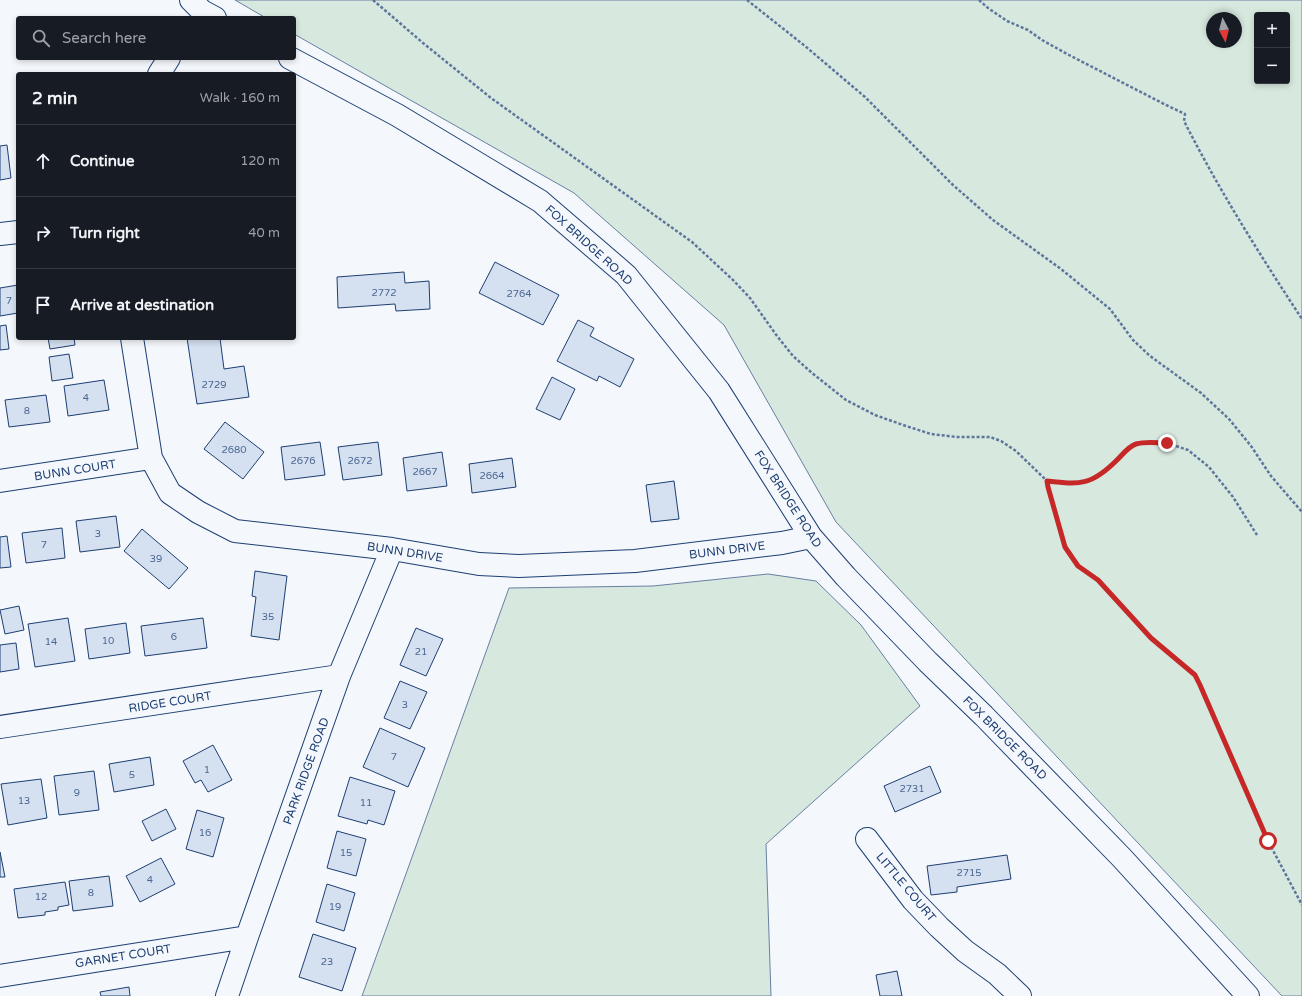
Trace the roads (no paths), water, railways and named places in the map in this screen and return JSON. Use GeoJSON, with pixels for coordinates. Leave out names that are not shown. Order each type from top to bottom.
{"type":"FeatureCollection","features":[{"type":"Feature","properties":{"kind":"street"},"geometry":{"type":"LineString","coordinates":[[160,72],[168,60]]}},
{"type":"Feature","properties":{"kind":"street","name":"FOX BRIDGE ROAD"},"geometry":{"type":"LineString","coordinates":[[294,60],[397,115],[540,201],[626,275],[720,392],[811,538],[901,634],[984,716],[1122,858],[1248,996]]}},
{"type":"Feature","properties":{"kind":"street"},"geometry":{"type":"LineString","coordinates":[[0,234],[16,232]]}},
{"type":"Feature","properties":{"kind":"street","name":"BUNN DRIVE"},"geometry":{"type":"LineString","coordinates":[[132,340],[151,458],[170,493],[198,512],[235,531],[392,549],[479,564],[519,566],[635,561],[782,543],[811,538]]}},
{"type":"Feature","properties":{"kind":"street","name":"BUNN COURT"},"geometry":{"type":"LineString","coordinates":[[0,481],[151,458]]}},
{"type":"Feature","properties":{"kind":"street","name":"PARK RIDGE ROAD"},"geometry":{"type":"LineString","coordinates":[[227,996],[339,676],[392,549]]}},
{"type":"Feature","properties":{"kind":"street","name":"RIDGE COURT"},"geometry":{"type":"LineString","coordinates":[[0,728],[339,676]]}},
{"type":"Feature","properties":{"kind":"street","name":"LITTLE COURT"},"geometry":{"type":"LineString","coordinates":[[867,839],[913,900],[939,927],[965,951],[997,974],[1020,996]]}},
{"type":"Feature","properties":{"kind":"street","name":"GARNET COURT"},"geometry":{"type":"LineString","coordinates":[[0,976],[247,937]]}}]}
